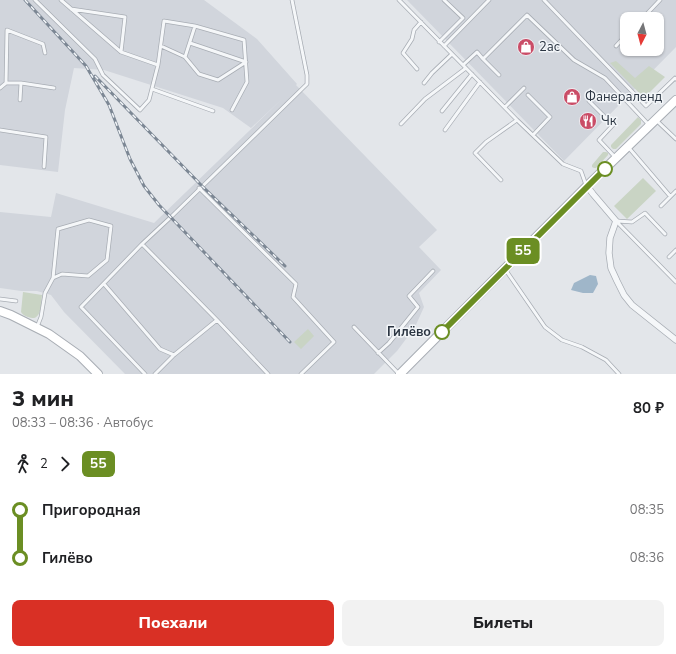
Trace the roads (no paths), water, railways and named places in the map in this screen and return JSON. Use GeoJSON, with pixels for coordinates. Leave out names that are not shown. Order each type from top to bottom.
{"type":"FeatureCollection","features":[{"type":"Feature","properties":{"kind":"main road"},"geometry":{"type":"LineString","coordinates":[[399,374],[587,186],[676,100]]}},
{"type":"Feature","properties":{"kind":"main road"},"geometry":{"type":"LineString","coordinates":[[0,311],[49,334],[80,356],[98,374]]}},
{"type":"Feature","properties":{"kind":"street"},"geometry":{"type":"LineString","coordinates":[[587,186],[616,222],[610,238],[609,253],[611,268],[616,282],[632,305],[676,340]]}},
{"type":"Feature","properties":{"kind":"lane"},"geometry":{"type":"LineString","coordinates":[[35,0],[95,59],[103,75],[140,110],[149,100],[152,89],[158,65],[164,21],[194,26],[244,40],[247,82],[232,110]]}},
{"type":"Feature","properties":{"kind":"lane"},"geometry":{"type":"LineString","coordinates":[[60,0],[121,52],[158,65]]}},
{"type":"Feature","properties":{"kind":"lane"},"geometry":{"type":"LineString","coordinates":[[146,374],[81,307],[142,244],[171,218],[199,188],[307,84],[307,75],[292,0]]}},
{"type":"Feature","properties":{"kind":"lane"},"geometry":{"type":"LineString","coordinates":[[439,42],[463,18],[444,0]]}},
{"type":"Feature","properties":{"kind":"lane"},"geometry":{"type":"LineString","coordinates":[[444,46],[489,0]]}},
{"type":"Feature","properties":{"kind":"lane"},"geometry":{"type":"LineString","coordinates":[[544,0],[646,106],[676,78]]}},
{"type":"Feature","properties":{"kind":"lane"},"geometry":{"type":"LineString","coordinates":[[649,12],[660,0]]}},
{"type":"Feature","properties":{"kind":"lane"},"geometry":{"type":"LineString","coordinates":[[401,1],[439,42],[563,164],[581,171],[587,186]]}},
{"type":"Feature","properties":{"kind":"lane"},"geometry":{"type":"LineString","coordinates":[[71,9],[125,17],[121,52]]}},
{"type":"Feature","properties":{"kind":"lane"},"geometry":{"type":"LineString","coordinates":[[483,59],[526,15],[574,60],[605,78],[649,125]]}},
{"type":"Feature","properties":{"kind":"lane"},"geometry":{"type":"LineString","coordinates":[[417,69],[403,53],[412,39],[414,30],[421,22]]}},
{"type":"Feature","properties":{"kind":"lane"},"geometry":{"type":"LineString","coordinates":[[185,56],[194,26]]}},
{"type":"Feature","properties":{"kind":"lane"},"geometry":{"type":"LineString","coordinates":[[6,83],[8,30],[43,44],[45,53]]}},
{"type":"Feature","properties":{"kind":"lane"},"geometry":{"type":"LineString","coordinates":[[616,46],[620,42]]}},
{"type":"Feature","properties":{"kind":"lane"},"geometry":{"type":"LineString","coordinates":[[190,43],[246,62]]}},
{"type":"Feature","properties":{"kind":"lane"},"geometry":{"type":"LineString","coordinates":[[161,46],[185,56],[199,74],[218,80],[246,62]]}},
{"type":"Feature","properties":{"kind":"lane"},"geometry":{"type":"LineString","coordinates":[[463,65],[477,52],[500,75]]}},
{"type":"Feature","properties":{"kind":"lane"},"geometry":{"type":"LineString","coordinates":[[424,83],[452,54]]}},
{"type":"Feature","properties":{"kind":"lane"},"geometry":{"type":"LineString","coordinates":[[401,124],[425,99],[466,68]]}},
{"type":"Feature","properties":{"kind":"lane"},"geometry":{"type":"LineString","coordinates":[[442,110],[472,74]]}},
{"type":"Feature","properties":{"kind":"lane"},"geometry":{"type":"LineString","coordinates":[[20,100],[22,82]]}},
{"type":"Feature","properties":{"kind":"lane"},"geometry":{"type":"LineString","coordinates":[[0,88],[6,83],[22,82],[54,88]]}},
{"type":"Feature","properties":{"kind":"lane"},"geometry":{"type":"LineString","coordinates":[[445,130],[480,82]]}},
{"type":"Feature","properties":{"kind":"lane"},"geometry":{"type":"LineString","coordinates":[[505,107],[524,88]]}},
{"type":"Feature","properties":{"kind":"lane"},"geometry":{"type":"LineString","coordinates":[[152,89],[213,111]]}},
{"type":"Feature","properties":{"kind":"lane"},"geometry":{"type":"LineString","coordinates":[[528,95],[550,117],[533,135]]}},
{"type":"Feature","properties":{"kind":"lane"},"geometry":{"type":"LineString","coordinates":[[589,101],[613,125],[599,140],[616,158]]}},
{"type":"Feature","properties":{"kind":"lane"},"geometry":{"type":"LineString","coordinates":[[656,119],[676,139]]}},
{"type":"Feature","properties":{"kind":"lane"},"geometry":{"type":"LineString","coordinates":[[501,180],[475,153],[486,142],[517,120]]}},
{"type":"Feature","properties":{"kind":"lane"},"geometry":{"type":"LineString","coordinates":[[0,130],[46,137],[44,167]]}},
{"type":"Feature","properties":{"kind":"lane"},"geometry":{"type":"LineString","coordinates":[[628,146],[670,196]]}},
{"type":"Feature","properties":{"kind":"lane"},"geometry":{"type":"LineString","coordinates":[[199,188],[296,284],[293,297],[334,342],[301,374]]}},
{"type":"Feature","properties":{"kind":"lane"},"geometry":{"type":"LineString","coordinates":[[661,206],[676,191]]}},
{"type":"Feature","properties":{"kind":"lane"},"geometry":{"type":"LineString","coordinates":[[616,222],[632,222],[645,213],[665,234]]}},
{"type":"Feature","properties":{"kind":"lane"},"geometry":{"type":"LineString","coordinates":[[37,328],[41,317],[45,293],[53,278],[58,229],[89,220],[111,226],[108,260],[88,276],[62,274],[53,278]]}},
{"type":"Feature","properties":{"kind":"lane"},"geometry":{"type":"LineString","coordinates":[[616,222],[676,282]]}},
{"type":"Feature","properties":{"kind":"lane"},"geometry":{"type":"LineString","coordinates":[[142,244],[218,320],[268,374]]}},
{"type":"Feature","properties":{"kind":"lane"},"geometry":{"type":"LineString","coordinates":[[669,257],[676,250]]}},
{"type":"Feature","properties":{"kind":"lane"},"geometry":{"type":"LineString","coordinates":[[505,269],[545,327],[562,340],[582,347],[606,360],[619,374]]}},
{"type":"Feature","properties":{"kind":"lane"},"geometry":{"type":"LineString","coordinates":[[378,353],[389,343],[418,307],[409,296],[433,271]]}},
{"type":"Feature","properties":{"kind":"lane"},"geometry":{"type":"LineString","coordinates":[[104,284],[160,349],[174,355]]}},
{"type":"Feature","properties":{"kind":"lane"},"geometry":{"type":"LineString","coordinates":[[0,299],[16,301]]}},
{"type":"Feature","properties":{"kind":"lane"},"geometry":{"type":"LineString","coordinates":[[155,374],[174,355],[218,320]]}},
{"type":"Feature","properties":{"kind":"lane"},"geometry":{"type":"LineString","coordinates":[[354,327],[399,374]]}},
{"type":"Feature","properties":{"kind":"water"},"geometry":{"type":"Polygon","coordinates":[[[590,275],[596,276],[598,284],[593,293],[583,293],[571,290],[574,283],[590,275]]]}},
{"type":"Feature","properties":{"kind":"railway"},"geometry":{"type":"LineString","coordinates":[[25,0],[86,66],[109,105],[130,159],[144,186],[159,205],[290,342]]}},
{"type":"Feature","properties":{"kind":"railway"},"geometry":{"type":"LineString","coordinates":[[95,76],[202,186],[285,266]]}},
{"type":"Feature","properties":{"kind":"place","name":"2ас"},"geometry":{"type":"Point","coordinates":[526,47]}},
{"type":"Feature","properties":{"kind":"place","name":"Фанераленд"},"geometry":{"type":"Point","coordinates":[572,97]}},
{"type":"Feature","properties":{"kind":"place","name":"Чк"},"geometry":{"type":"Point","coordinates":[588,121]}},
{"type":"Feature","properties":{"kind":"place","name":"Гилёво"},"geometry":{"type":"Point","coordinates":[442,332]}}]}
